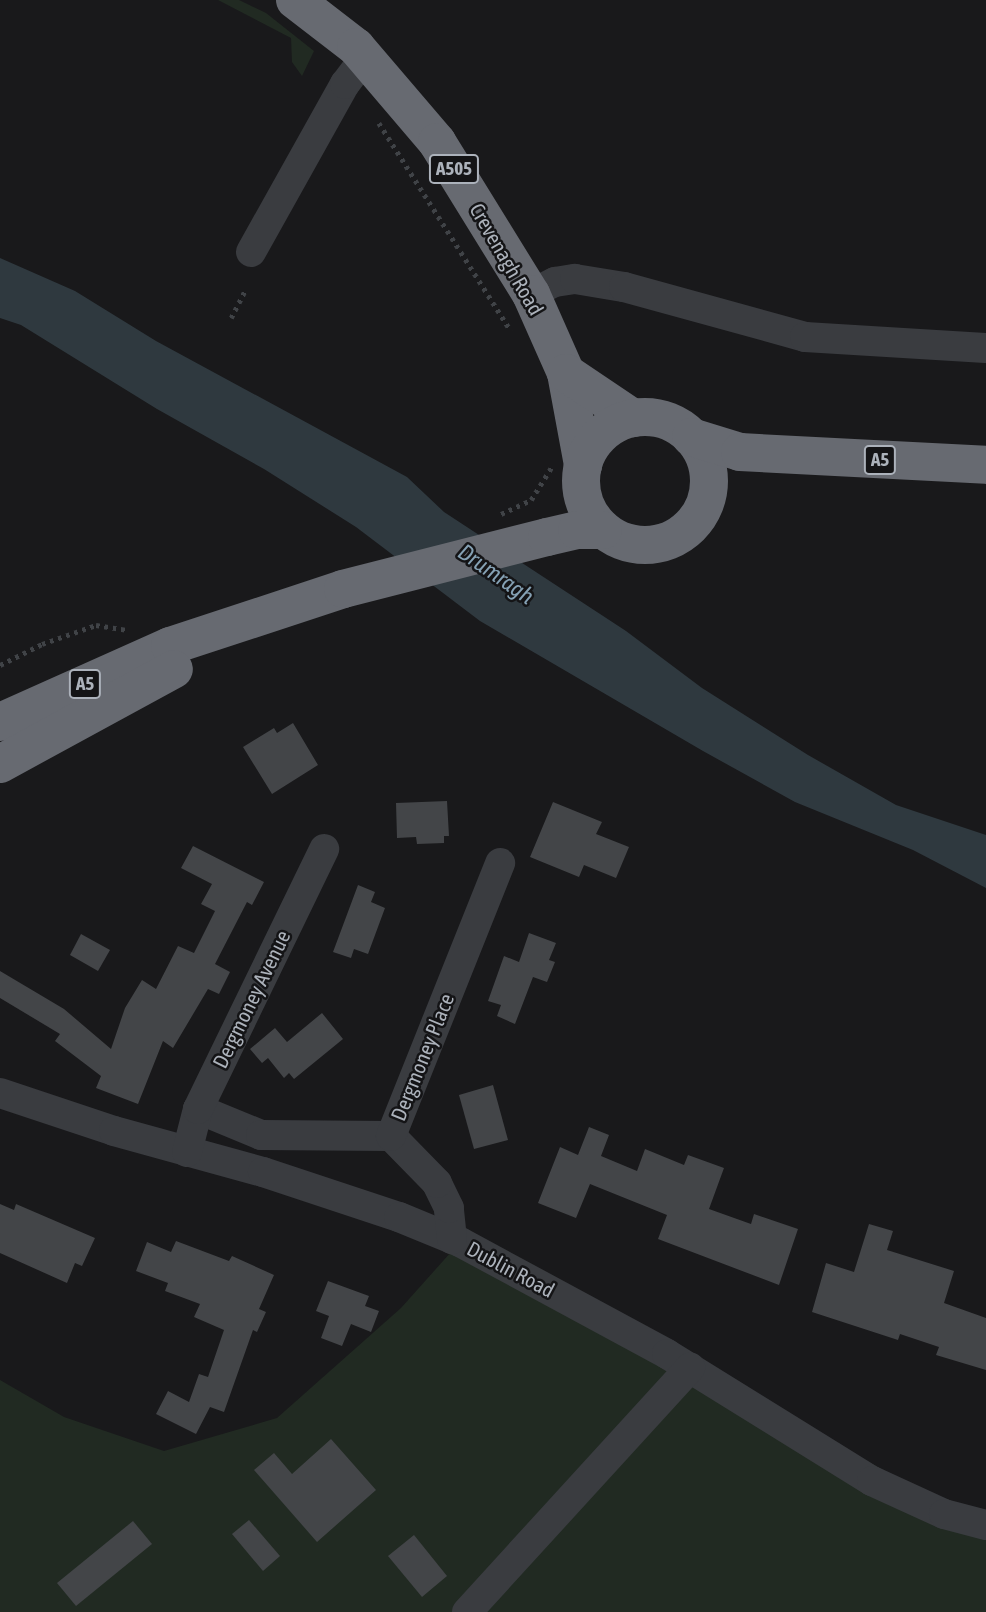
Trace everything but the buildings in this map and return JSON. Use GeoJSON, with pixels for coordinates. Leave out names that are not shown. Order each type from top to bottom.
{"type":"FeatureCollection","features":[{"type":"Feature","properties":{"kind":"highway","name":"Crevenagh Road"},"geometry":{"type":"LineString","coordinates":[[295,0],[356,47],[437,142],[531,294],[566,373],[580,489]]}},
{"type":"Feature","properties":{"kind":"highway"},"geometry":{"type":"LineString","coordinates":[[566,373],[633,418]]}},
{"type":"Feature","properties":{"kind":"highway"},"geometry":{"type":"LineString","coordinates":[[580,489],[597,438],[619,422],[633,418]]}},
{"type":"Feature","properties":{"kind":"highway","name":"A5"},"geometry":{"type":"LineString","coordinates":[[633,418],[666,420],[691,437],[740,452],[986,465]]}},
{"type":"Feature","properties":{"kind":"highway"},"geometry":{"type":"LineString","coordinates":[[691,437],[705,460],[707,493]]}},
{"type":"Feature","properties":{"kind":"highway","name":"A5"},"geometry":{"type":"LineString","coordinates":[[580,489],[623,541],[643,545],[664,542],[688,528],[703,507],[707,493],[725,475],[743,464],[774,455]]}},
{"type":"Feature","properties":{"kind":"highway","name":"A5"},"geometry":{"type":"LineString","coordinates":[[0,722],[170,646],[286,607],[343,589],[577,530],[580,489]]}},
{"type":"Feature","properties":{"kind":"highway"},"geometry":{"type":"LineString","coordinates":[[0,764],[286,607]]}},
{"type":"Feature","properties":{"kind":"street"},"geometry":{"type":"LineString","coordinates":[[251,252],[345,83],[365,57]]}},
{"type":"Feature","properties":{"kind":"street"},"geometry":{"type":"LineString","coordinates":[[531,294],[555,282],[575,279],[624,287],[805,337],[986,348]]}},
{"type":"Feature","properties":{"kind":"street","name":"Dergmoney Avenue"},"geometry":{"type":"LineString","coordinates":[[187,1152],[198,1109],[324,849]]}},
{"type":"Feature","properties":{"kind":"street","name":"Dergmoney Place"},"geometry":{"type":"LineString","coordinates":[[452,1238],[449,1208],[437,1183],[391,1136],[500,863]]}},
{"type":"Feature","properties":{"kind":"street","name":"Dublin Road"},"geometry":{"type":"LineString","coordinates":[[0,1093],[33,1107],[263,1172],[452,1238],[600,1316],[690,1368],[872,1481],[944,1514],[986,1525]]}},
{"type":"Feature","properties":{"kind":"street"},"geometry":{"type":"LineString","coordinates":[[198,1109],[261,1135],[391,1136]]}},
{"type":"Feature","properties":{"kind":"street"},"geometry":{"type":"LineString","coordinates":[[467,1612],[690,1368]]}},
{"type":"Feature","properties":{"kind":"path"},"geometry":{"type":"LineString","coordinates":[[376,113],[381,130],[512,333]]}},
{"type":"Feature","properties":{"kind":"path"},"geometry":{"type":"LineString","coordinates":[[230,318],[245,291]]}},
{"type":"Feature","properties":{"kind":"path"},"geometry":{"type":"LineString","coordinates":[[504,513],[531,500],[551,472],[580,489]]}},
{"type":"Feature","properties":{"kind":"shaded area"},"geometry":{"type":"Polygon","coordinates":[[[218,0],[239,0],[266,13],[314,51],[302,76],[292,62],[291,38],[218,0]]]}},
{"type":"Feature","properties":{"kind":"shaded area"},"geometry":{"type":"Polygon","coordinates":[[[460,1242],[986,1525],[986,1612],[0,1612],[0,1380],[64,1417],[164,1451],[277,1418],[401,1308],[460,1242]]]}},
{"type":"Feature","properties":{"kind":"water","name":"Drumragh"},"geometry":{"type":"Polygon","coordinates":[[[0,258],[75,291],[156,341],[407,477],[444,512],[626,631],[702,688],[808,755],[896,805],[986,835],[986,888],[913,850],[795,802],[703,751],[480,621],[356,527],[264,469],[157,409],[21,325],[0,318],[0,258]]]}}]}
